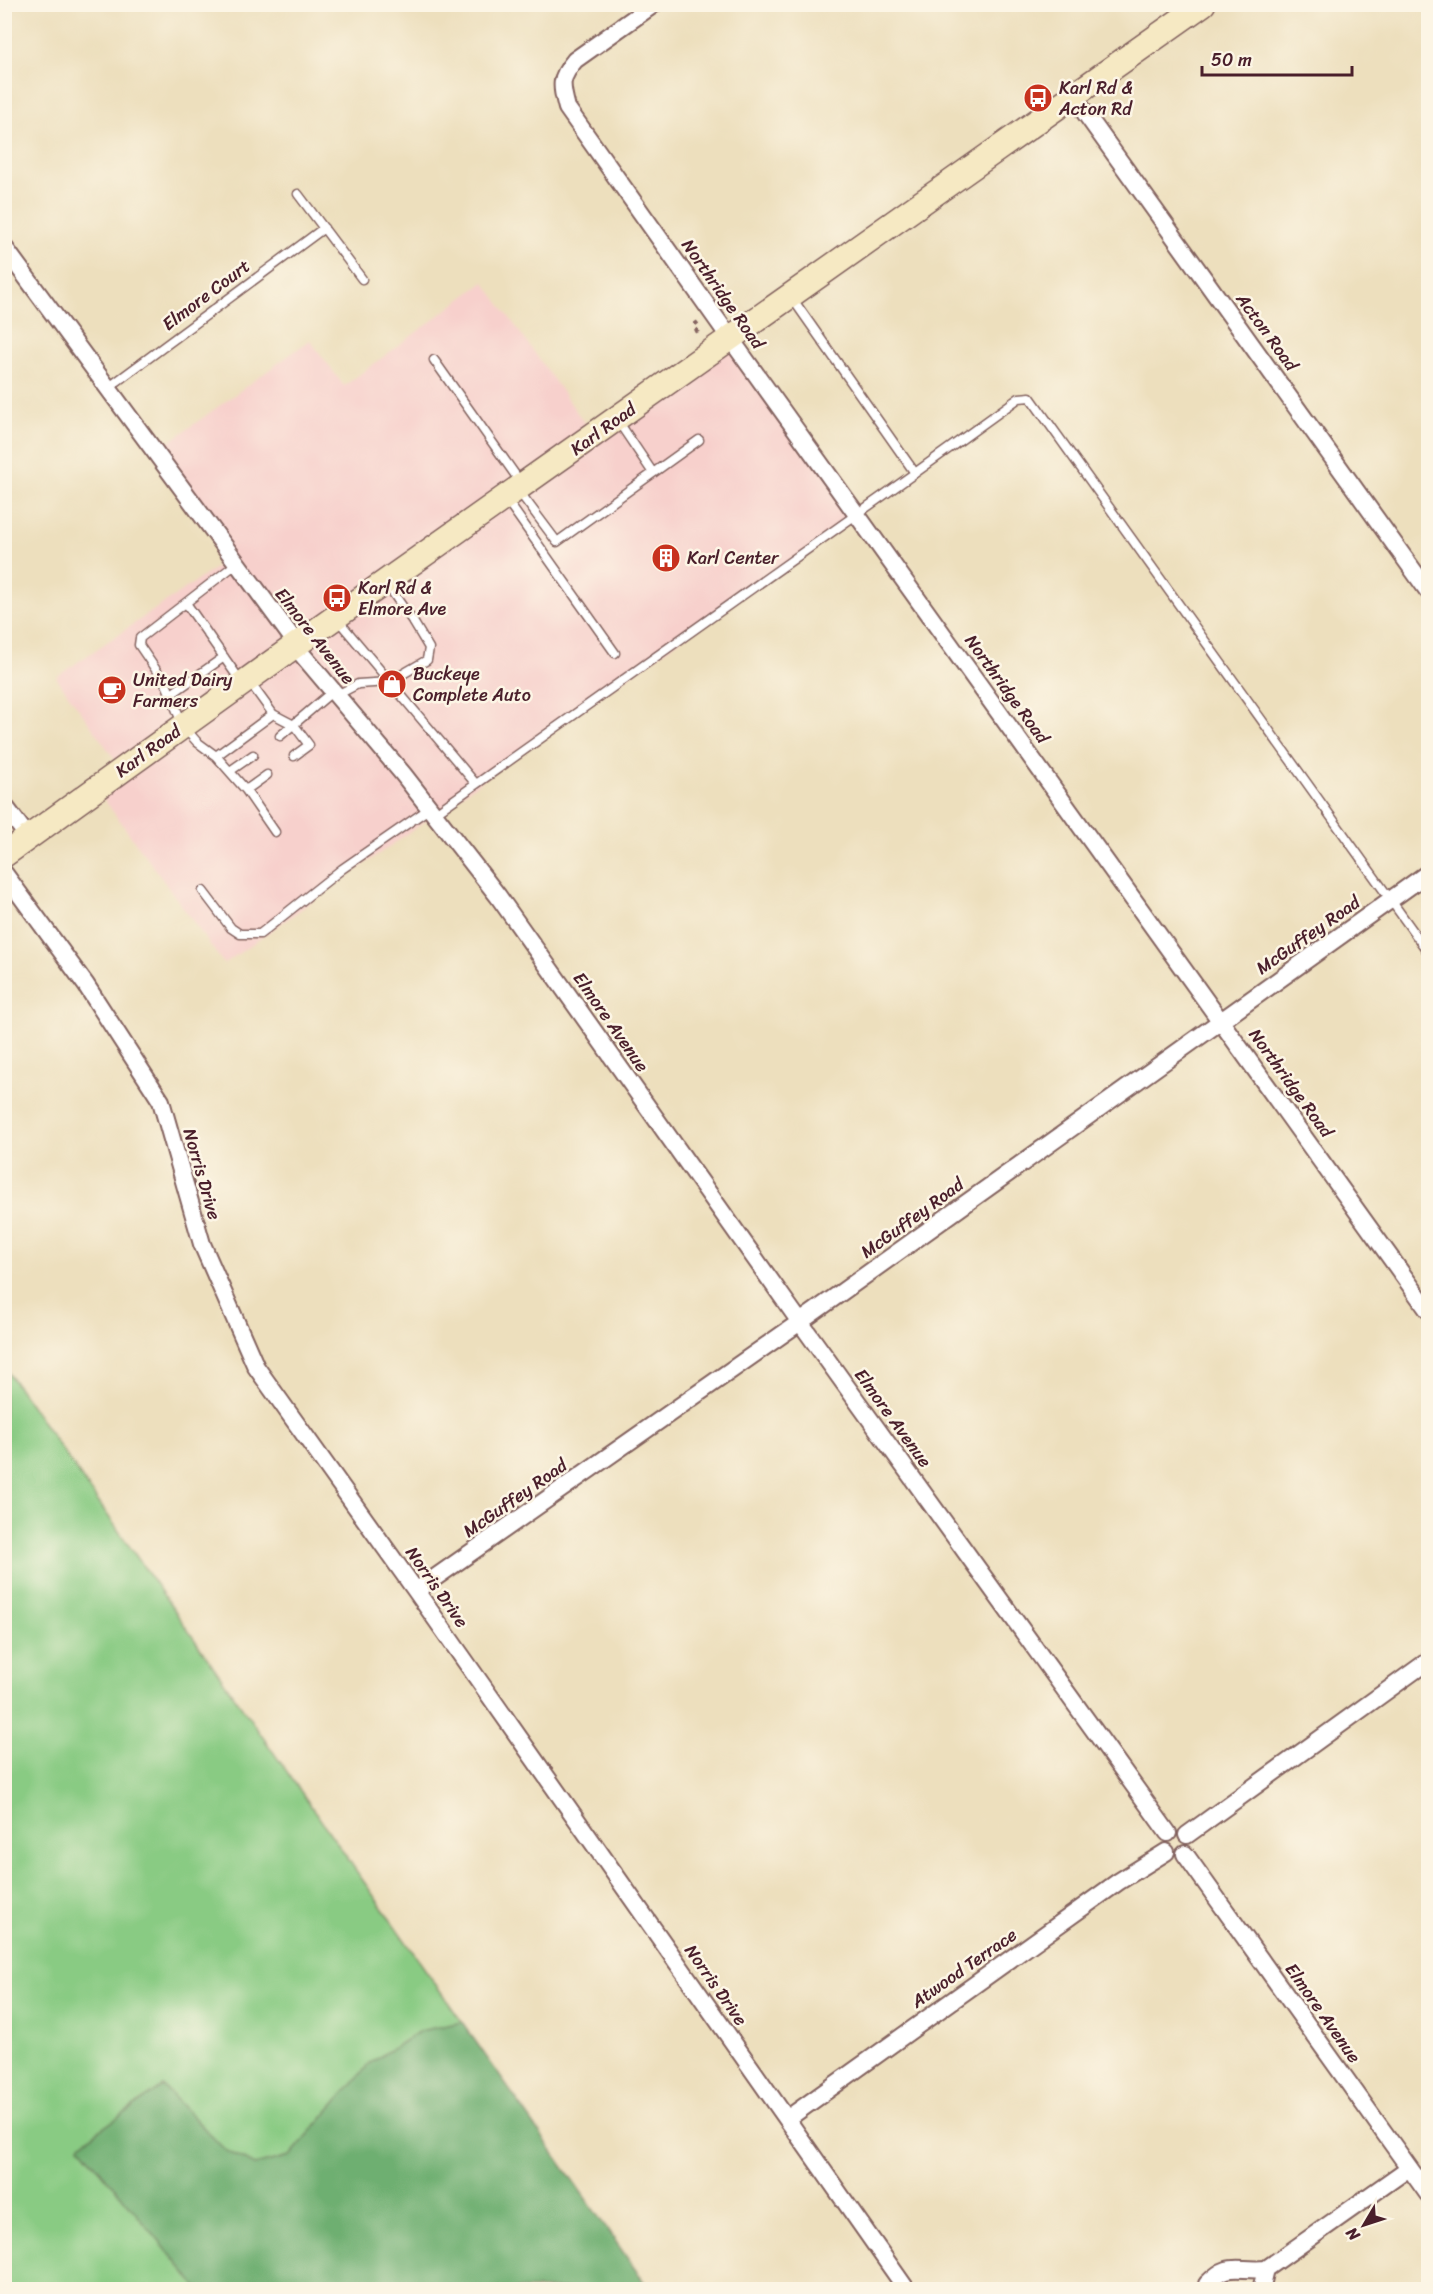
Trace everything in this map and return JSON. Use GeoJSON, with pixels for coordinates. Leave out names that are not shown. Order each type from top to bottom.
{"type":"FeatureCollection","features":[{"type":"Feature","properties":{"kind":"main road","name":"Karl Road"},"geometry":{"type":"LineString","coordinates":[[4,855],[296,645],[1203,4]]}},
{"type":"Feature","properties":{"kind":"street","name":"Northridge Road"},"geometry":{"type":"LineString","coordinates":[[654,4],[575,60],[565,72],[561,87],[567,108],[1428,1310]]}},
{"type":"Feature","properties":{"kind":"street","name":"Acton Road"},"geometry":{"type":"LineString","coordinates":[[1073,96],[1428,591]]}},
{"type":"Feature","properties":{"kind":"street","name":"Elmore Avenue"},"geometry":{"type":"LineString","coordinates":[[4,247],[296,645],[432,811],[498,896],[800,1322],[1168,1833]]}},
{"type":"Feature","properties":{"kind":"street"},"geometry":{"type":"LineString","coordinates":[[4,805],[28,837]]}},
{"type":"Feature","properties":{"kind":"street","name":"Norris Drive"},"geometry":{"type":"LineString","coordinates":[[4,873],[86,985],[161,1101],[202,1244],[256,1367],[907,2289]]}},
{"type":"Feature","properties":{"kind":"street","name":"McGuffey Road"},"geometry":{"type":"LineString","coordinates":[[416,1591],[800,1322],[1428,873]]}},
{"type":"Feature","properties":{"kind":"street"},"geometry":{"type":"LineString","coordinates":[[1187,1835],[1428,1661]]}},
{"type":"Feature","properties":{"kind":"street"},"geometry":{"type":"LineString","coordinates":[[1178,1830],[1187,1835],[1190,1845],[1185,1854],[1175,1857],[1166,1852],[1163,1842],[1168,1833],[1178,1830]]}},
{"type":"Feature","properties":{"kind":"street","name":"Atwood Terrace"},"geometry":{"type":"LineString","coordinates":[[787,2119],[1109,1889],[1166,1852]]}},
{"type":"Feature","properties":{"kind":"street","name":"Elmore Avenue"},"geometry":{"type":"LineString","coordinates":[[1185,1854],[1428,2194]]}},
{"type":"Feature","properties":{"kind":"street"},"geometry":{"type":"LineString","coordinates":[[1208,2289],[1207,2284],[1218,2272],[1233,2267],[1251,2271],[1266,2269],[1409,2168]]}},
{"type":"Feature","properties":{"kind":"street"},"geometry":{"type":"LineString","coordinates":[[1262,2289],[1266,2269]]}},
{"type":"Feature","properties":{"kind":"lane"},"geometry":{"type":"LineString","coordinates":[[298,194],[362,279]]}},
{"type":"Feature","properties":{"kind":"lane","name":"Elmore Court"},"geometry":{"type":"LineString","coordinates":[[107,389],[324,228]]}},
{"type":"Feature","properties":{"kind":"lane"},"geometry":{"type":"LineString","coordinates":[[790,296],[915,473]]}},
{"type":"Feature","properties":{"kind":"lane"},"geometry":{"type":"LineString","coordinates":[[434,360],[615,653]]}},
{"type":"Feature","properties":{"kind":"lane"},"geometry":{"type":"LineString","coordinates":[[203,891],[231,928],[240,934],[260,934],[342,869],[476,784],[1018,398],[1030,397],[1428,952]]}},
{"type":"Feature","properties":{"kind":"lane"},"geometry":{"type":"LineString","coordinates":[[616,419],[653,473]]}},
{"type":"Feature","properties":{"kind":"lane"},"geometry":{"type":"LineString","coordinates":[[515,491],[557,542],[699,440]]}},
{"type":"Feature","properties":{"kind":"lane"},"geometry":{"type":"LineString","coordinates":[[236,564],[140,638],[138,645],[167,686],[183,726],[197,742],[216,756],[230,771],[275,832]]}},
{"type":"Feature","properties":{"kind":"lane"},"geometry":{"type":"LineString","coordinates":[[280,736],[335,693],[358,684],[389,682],[427,660],[429,648],[386,582]]}},
{"type":"Feature","properties":{"kind":"lane"},"geometry":{"type":"LineString","coordinates":[[186,603],[224,657],[245,682],[273,714],[294,725],[309,745],[294,756]]}},
{"type":"Feature","properties":{"kind":"lane"},"geometry":{"type":"LineString","coordinates":[[335,618],[476,784]]}},
{"type":"Feature","properties":{"kind":"lane"},"geometry":{"type":"LineString","coordinates":[[170,695],[224,657]]}},
{"type":"Feature","properties":{"kind":"lane"},"geometry":{"type":"LineString","coordinates":[[216,756],[273,714]]}},
{"type":"Feature","properties":{"kind":"lane"},"geometry":{"type":"LineString","coordinates":[[230,771],[253,755]]}},
{"type":"Feature","properties":{"kind":"lane"},"geometry":{"type":"LineString","coordinates":[[246,790],[267,775]]}},
{"type":"Feature","properties":{"kind":"path"},"geometry":{"type":"LineString","coordinates":[[694,339],[700,334],[694,325],[699,322]]}},
{"type":"Feature","properties":{"kind":"shaded area"},"geometry":{"type":"Polygon","coordinates":[[[484,282],[596,439],[733,338],[856,515],[224,964],[95,787],[121,768],[56,677],[230,558],[153,454],[310,340],[344,386],[484,282]]]}},
{"type":"Feature","properties":{"kind":"green space"},"geometry":{"type":"Polygon","coordinates":[[[4,1367],[462,2022],[420,2031],[370,2063],[290,2156],[255,2165],[225,2150],[163,2086],[79,2145],[199,2289],[8,2290],[5,2284],[4,1367]]]}},
{"type":"Feature","properties":{"kind":"green space"},"geometry":{"type":"Polygon","coordinates":[[[462,2022],[649,2289],[199,2289],[79,2145],[163,2086],[225,2150],[255,2165],[290,2156],[370,2063],[420,2031],[462,2022]]]}},
{"type":"Feature","properties":{"kind":"place","name":"Karl Rd & Acton Rd"},"geometry":{"type":"Point","coordinates":[1038,98]}},
{"type":"Feature","properties":{"kind":"place","name":"Karl Center"},"geometry":{"type":"Point","coordinates":[666,558]}},
{"type":"Feature","properties":{"kind":"place","name":"Karl Rd & Elmore Ave"},"geometry":{"type":"Point","coordinates":[337,598]}},
{"type":"Feature","properties":{"kind":"place","name":"Buckeye Complete Auto"},"geometry":{"type":"Point","coordinates":[392,684]}},
{"type":"Feature","properties":{"kind":"place","name":"United Dairy Farmers"},"geometry":{"type":"Point","coordinates":[112,690]}}]}
